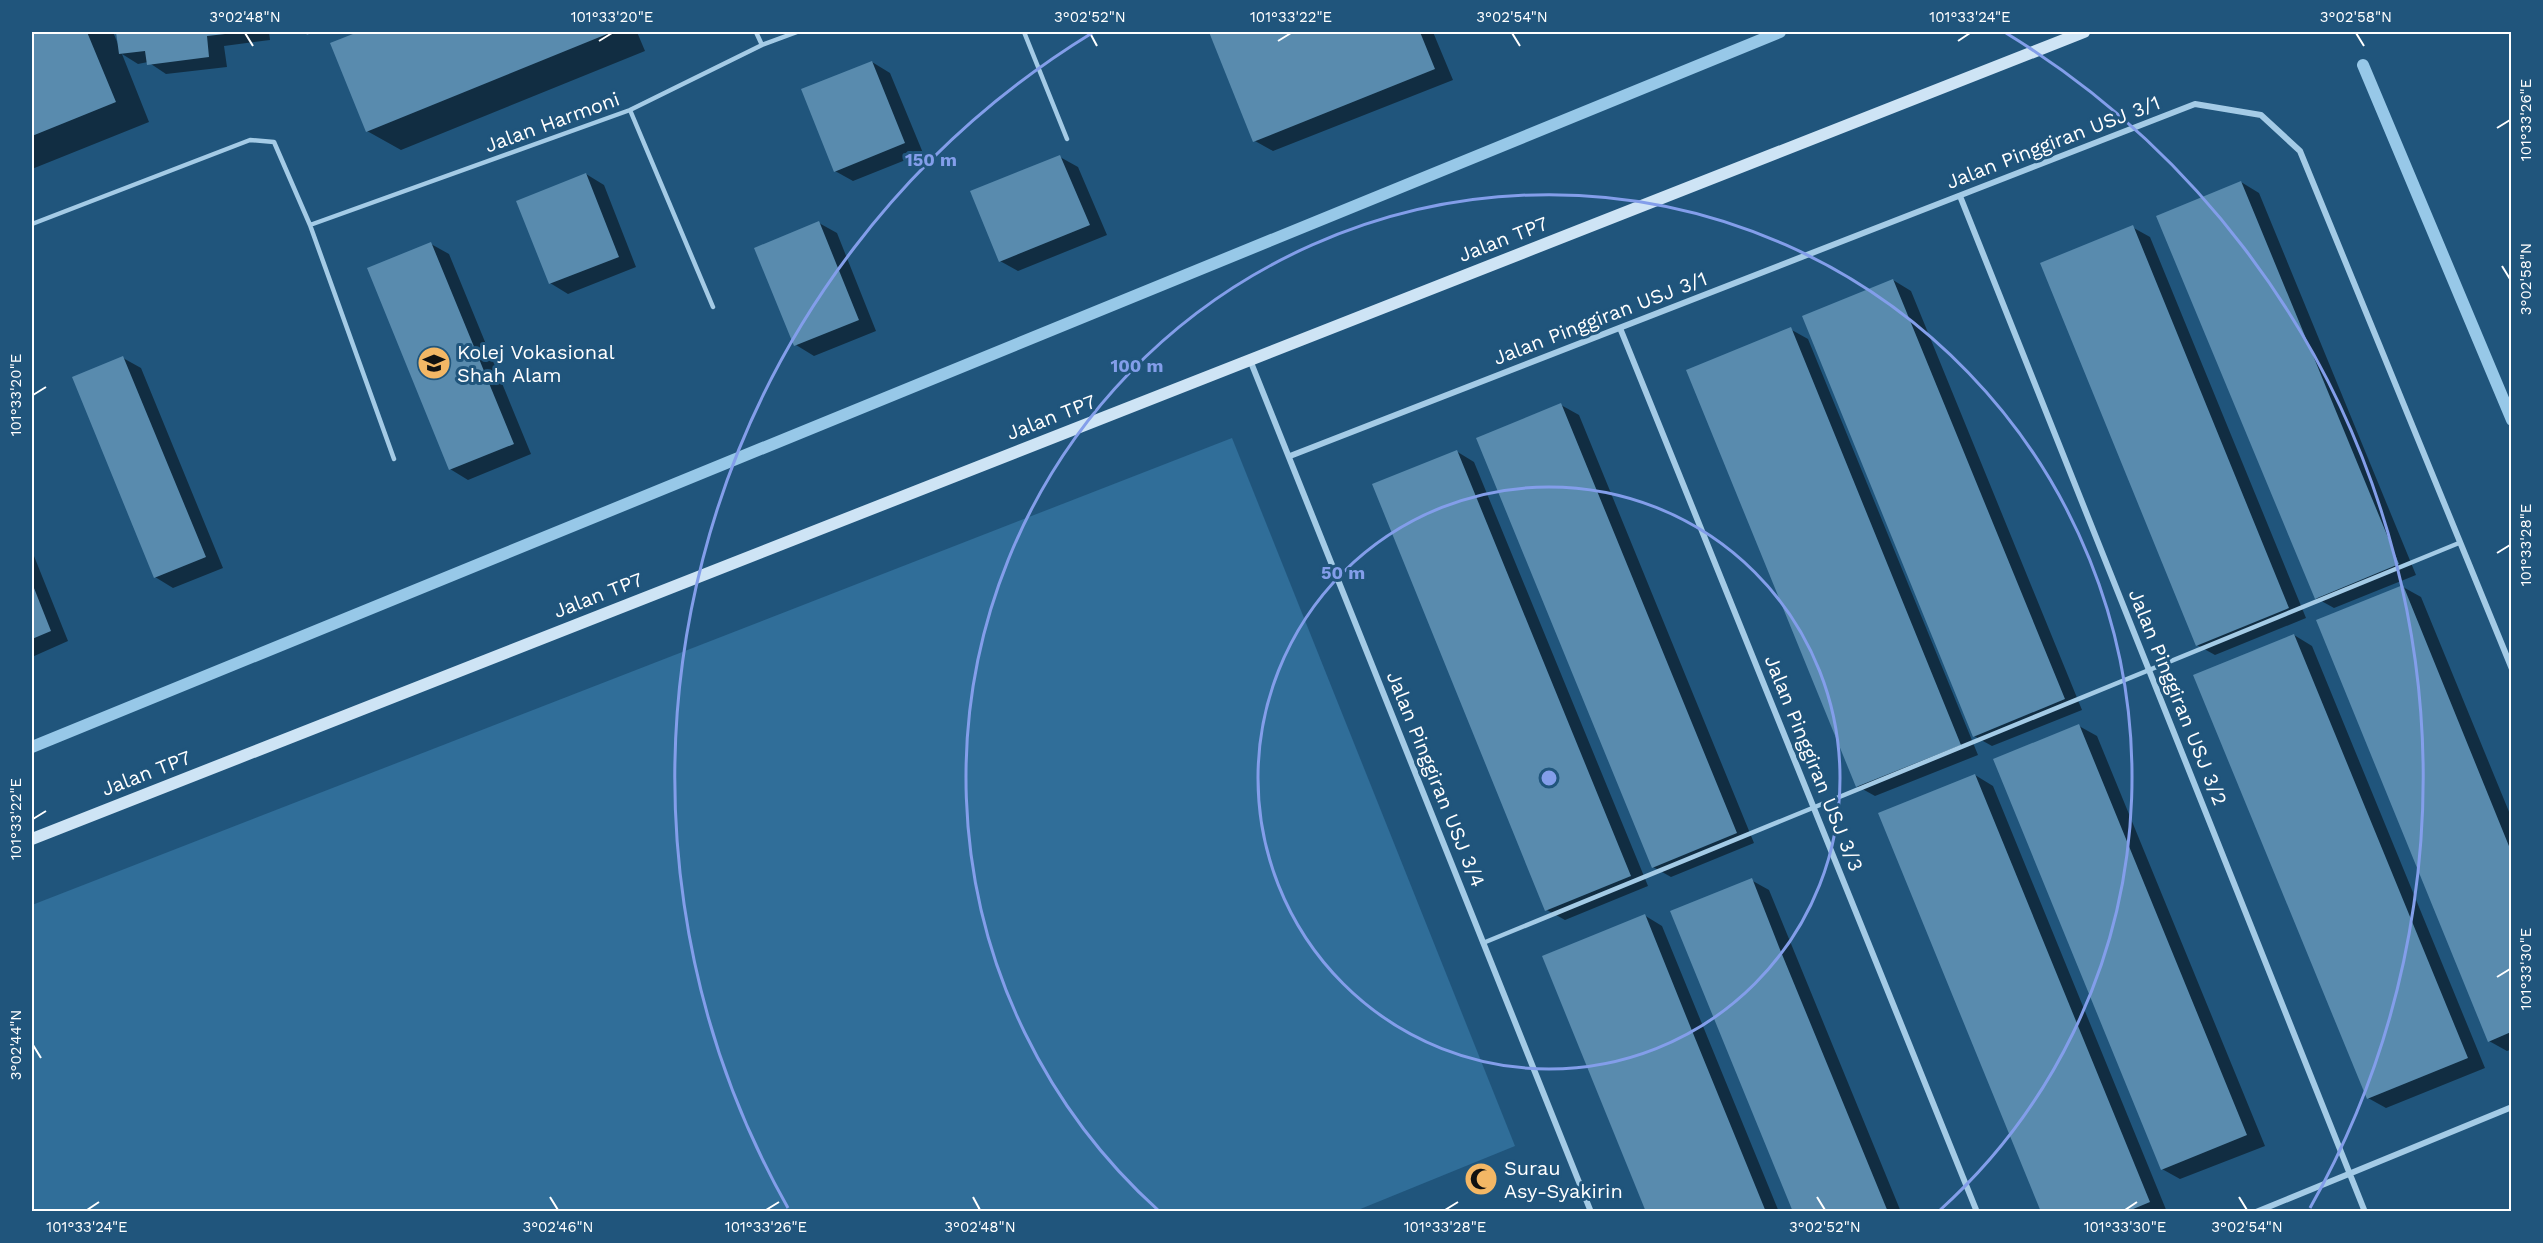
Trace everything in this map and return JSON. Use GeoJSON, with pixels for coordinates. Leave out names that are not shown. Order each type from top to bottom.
{"type":"FeatureCollection","features":[{"type":"Feature","properties":{"kind":"street","name":"Jalan TP7"},"geometry":{"type":"LineString","coordinates":[[32,839],[2084,32]]}},
{"type":"Feature","properties":{"kind":"street","name":"Jalan Pinggiran USJ 3/1"},"geometry":{"type":"LineString","coordinates":[[1290,456],[2195,104],[2261,115],[2300,151],[2511,669]]}},
{"type":"Feature","properties":{"kind":"street","name":"Jalan Pinggiran USJ 3/2"},"geometry":{"type":"LineString","coordinates":[[1960,196],[2366,1212]]}},
{"type":"Feature","properties":{"kind":"street","name":"Jalan Pinggiran USJ 3/3"},"geometry":{"type":"LineString","coordinates":[[1620,328],[1977,1212]]}},
{"type":"Feature","properties":{"kind":"street","name":"Jalan Pinggiran USJ 3/4"},"geometry":{"type":"LineString","coordinates":[[1250,360],[1591,1212]]}},
{"type":"Feature","properties":{"kind":"street"},"geometry":{"type":"LineString","coordinates":[[2256,1212],[2511,1107]]}},
{"type":"Feature","properties":{"kind":"lane"},"geometry":{"type":"LineString","coordinates":[[756,32],[762,45]]}},
{"type":"Feature","properties":{"kind":"lane","name":"Jalan Harmoni"},"geometry":{"type":"LineString","coordinates":[[310,225],[630,110],[762,45],[797,32]]}},
{"type":"Feature","properties":{"kind":"lane"},"geometry":{"type":"LineString","coordinates":[[1024,32],[1066,140]]}},
{"type":"Feature","properties":{"kind":"lane"},"geometry":{"type":"LineString","coordinates":[[630,110],[713,307]]}},
{"type":"Feature","properties":{"kind":"lane"},"geometry":{"type":"LineString","coordinates":[[32,224],[250,140],[274,142],[310,225],[394,459]]}},
{"type":"Feature","properties":{"kind":"lane"},"geometry":{"type":"LineString","coordinates":[[1483,943],[2460,543]]}},
{"type":"Feature","properties":{"kind":"shaded area"},"geometry":{"type":"Polygon","coordinates":[[[1232,438],[1515,1146],[1353,1212],[32,1211],[32,905],[1232,438]]]}},
{"type":"Feature","properties":{"kind":"building"},"geometry":{"type":"Polygon","coordinates":[[[32,32],[87,32],[116,102],[32,136],[32,32]]]}},
{"type":"Feature","properties":{"kind":"building"},"geometry":{"type":"Polygon","coordinates":[[[116,32],[234,33],[207,36],[209,57],[147,65],[145,51],[119,54],[116,32]]]}},
{"type":"Feature","properties":{"kind":"building"},"geometry":{"type":"Polygon","coordinates":[[[358,32],[612,32],[366,132],[330,43],[358,32]]]}},
{"type":"Feature","properties":{"kind":"building"},"geometry":{"type":"Polygon","coordinates":[[[1209,32],[1420,32],[1435,69],[1253,142],[1209,32]]]}},
{"type":"Feature","properties":{"kind":"building"},"geometry":{"type":"Polygon","coordinates":[[[872,61],[905,143],[834,172],[801,89],[872,61]]]}},
{"type":"Feature","properties":{"kind":"building"},"geometry":{"type":"Polygon","coordinates":[[[1060,155],[1090,225],[999,262],[970,191],[1060,155]]]}},
{"type":"Feature","properties":{"kind":"building"},"geometry":{"type":"Polygon","coordinates":[[[586,173],[619,257],[549,284],[516,201],[586,173]]]}},
{"type":"Feature","properties":{"kind":"building"},"geometry":{"type":"Polygon","coordinates":[[[2241,181],[2399,564],[2315,599],[2156,216],[2241,181]]]}},
{"type":"Feature","properties":{"kind":"building"},"geometry":{"type":"Polygon","coordinates":[[[819,221],[859,320],[794,346],[754,248],[819,221]]]}},
{"type":"Feature","properties":{"kind":"building"},"geometry":{"type":"Polygon","coordinates":[[[2133,225],[2289,608],[2196,646],[2040,263],[2133,225]]]}},
{"type":"Feature","properties":{"kind":"building"},"geometry":{"type":"Polygon","coordinates":[[[431,242],[514,444],[449,470],[367,268],[431,242]]]}},
{"type":"Feature","properties":{"kind":"building"},"geometry":{"type":"Polygon","coordinates":[[[1893,279],[2065,699],[1973,737],[1802,316],[1893,279]]]}},
{"type":"Feature","properties":{"kind":"building"},"geometry":{"type":"Polygon","coordinates":[[[1791,327],[1961,745],[1856,787],[1686,370],[1791,327]]]}},
{"type":"Feature","properties":{"kind":"building"},"geometry":{"type":"Polygon","coordinates":[[[123,356],[206,557],[154,578],[72,377],[123,356]]]}},
{"type":"Feature","properties":{"kind":"building"},"geometry":{"type":"Polygon","coordinates":[[[1561,403],[1737,833],[1652,868],[1476,438],[1561,403]]]}},
{"type":"Feature","properties":{"kind":"building"},"geometry":{"type":"Polygon","coordinates":[[[1457,450],[1631,876],[1545,911],[1372,484],[1457,450]]]}},
{"type":"Feature","properties":{"kind":"building"},"geometry":{"type":"Polygon","coordinates":[[[32,583],[51,631],[32,639],[32,583]]]}},
{"type":"Feature","properties":{"kind":"building"},"geometry":{"type":"Polygon","coordinates":[[[2403,585],[2511,851],[2511,1032],[2488,1042],[2316,620],[2403,585]]]}},
{"type":"Feature","properties":{"kind":"building"},"geometry":{"type":"Polygon","coordinates":[[[2294,634],[2468,1058],[2367,1099],[2193,675],[2294,634]]]}},
{"type":"Feature","properties":{"kind":"building"},"geometry":{"type":"Polygon","coordinates":[[[2079,724],[2247,1135],[2161,1170],[1993,759],[2079,724]]]}},
{"type":"Feature","properties":{"kind":"building"},"geometry":{"type":"Polygon","coordinates":[[[1975,774],[2150,1202],[2126,1212],[2041,1212],[1878,813],[1975,774]]]}},
{"type":"Feature","properties":{"kind":"building"},"geometry":{"type":"Polygon","coordinates":[[[1752,878],[1888,1212],[1793,1212],[1670,911],[1752,878]]]}},
{"type":"Feature","properties":{"kind":"building"},"geometry":{"type":"Polygon","coordinates":[[[1645,914],[1766,1212],[1646,1212],[1542,956],[1645,914]]]}},
{"type":"Feature","properties":{"kind":"waterway"},"geometry":{"type":"LineString","coordinates":[[32,747],[1780,32]]}},
{"type":"Feature","properties":{"kind":"waterway"},"geometry":{"type":"LineString","coordinates":[[2363,65],[2512,420]]}},
{"type":"Feature","properties":{"kind":"place","name":"Kolej Vokasional Shah Alam"},"geometry":{"type":"Point","coordinates":[434,363]}},
{"type":"Feature","properties":{"kind":"place","name":"Surau Asy-Syakirin"},"geometry":{"type":"Point","coordinates":[1481,1179]}}]}
